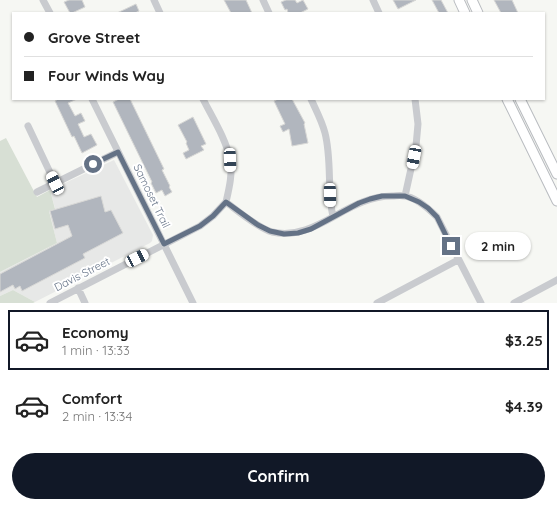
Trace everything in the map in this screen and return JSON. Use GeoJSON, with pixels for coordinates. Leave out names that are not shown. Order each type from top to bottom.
{"type":"FeatureCollection","features":[{"type":"Feature","properties":{"kind":"main road"},"geometry":{"type":"LineString","coordinates":[[459,0],[465,12]]}},
{"type":"Feature","properties":{"kind":"main road"},"geometry":{"type":"LineString","coordinates":[[472,0],[478,12]]}},
{"type":"Feature","properties":{"kind":"main road"},"geometry":{"type":"LineString","coordinates":[[507,100],[557,201]]}},
{"type":"Feature","properties":{"kind":"main road"},"geometry":{"type":"LineString","coordinates":[[520,100],[557,174]]}},
{"type":"Feature","properties":{"kind":"street"},"geometry":{"type":"LineString","coordinates":[[43,0],[49,12]]}},
{"type":"Feature","properties":{"kind":"street"},"geometry":{"type":"LineString","coordinates":[[154,0],[160,12]]}},
{"type":"Feature","properties":{"kind":"street"},"geometry":{"type":"LineString","coordinates":[[263,0],[269,12]]}},
{"type":"Feature","properties":{"kind":"street"},"geometry":{"type":"LineString","coordinates":[[373,0],[379,12]]}},
{"type":"Feature","properties":{"kind":"street","name":"Samoset Trail"},"geometry":{"type":"LineString","coordinates":[[92,100],[193,303]]}},
{"type":"Feature","properties":{"kind":"street"},"geometry":{"type":"LineString","coordinates":[[203,100],[226,146],[230,160],[231,173],[226,202],[258,225],[270,231],[284,234],[298,233],[311,229],[359,203],[370,199],[382,196],[405,196],[419,202],[437,217],[481,303]]}},
{"type":"Feature","properties":{"kind":"street"},"geometry":{"type":"LineString","coordinates":[[311,100],[326,134],[332,217]]}},
{"type":"Feature","properties":{"kind":"street"},"geometry":{"type":"LineString","coordinates":[[405,196],[416,146],[418,124],[415,100]]}},
{"type":"Feature","properties":{"kind":"street"},"geometry":{"type":"LineString","coordinates":[[28,126],[55,183]]}},
{"type":"Feature","properties":{"kind":"street"},"geometry":{"type":"LineString","coordinates":[[37,192],[118,152]]}},
{"type":"Feature","properties":{"kind":"street","name":"Davis Street"},"geometry":{"type":"LineString","coordinates":[[50,303],[200,226],[213,216],[226,202]]}},
{"type":"Feature","properties":{"kind":"street"},"geometry":{"type":"LineString","coordinates":[[377,303],[458,260]]}},
{"type":"Feature","properties":{"kind":"street"},"geometry":{"type":"LineString","coordinates":[[514,303],[557,280]]}},
{"type":"Feature","properties":{"kind":"street"},"geometry":{"type":"LineString","coordinates":[[78,288],[85,303]]}},
{"type":"Feature","properties":{"kind":"shaded area"},"geometry":{"type":"Polygon","coordinates":[[[6,138],[37,197],[50,190],[55,209],[49,211],[57,243],[0,272],[0,141],[6,138]]]}},
{"type":"Feature","properties":{"kind":"shaded area"},"geometry":{"type":"Polygon","coordinates":[[[114,160],[153,235],[152,241],[35,302],[13,290],[0,296],[0,272],[57,243],[49,211],[55,208],[50,190],[114,160]]]}},
{"type":"Feature","properties":{"kind":"shaded area"},"geometry":{"type":"Polygon","coordinates":[[[13,290],[35,302],[0,303],[0,296],[13,290]]]}},
{"type":"Feature","properties":{"kind":"building"},"geometry":{"type":"Polygon","coordinates":[[[69,0],[82,0],[85,7],[74,12],[69,12],[64,2],[69,0]]]}},
{"type":"Feature","properties":{"kind":"building"},"geometry":{"type":"Polygon","coordinates":[[[224,0],[246,0],[252,12],[230,12],[224,0]]]}},
{"type":"Feature","properties":{"kind":"building"},"geometry":{"type":"Polygon","coordinates":[[[286,0],[295,0],[297,3],[303,0],[308,9],[302,12],[288,12],[281,2],[286,0]]]}},
{"type":"Feature","properties":{"kind":"building"},"geometry":{"type":"Polygon","coordinates":[[[393,0],[416,0],[398,9],[393,0]]]}},
{"type":"Feature","properties":{"kind":"building"},"geometry":{"type":"Polygon","coordinates":[[[432,0],[441,0],[447,12],[438,12],[432,0]]]}},
{"type":"Feature","properties":{"kind":"building"},"geometry":{"type":"Polygon","coordinates":[[[494,0],[512,0],[518,12],[500,12],[494,0]]]}},
{"type":"Feature","properties":{"kind":"building"},"geometry":{"type":"Polygon","coordinates":[[[136,4],[139,11],[137,12],[119,12],[136,4]]]}},
{"type":"Feature","properties":{"kind":"building"},"geometry":{"type":"Polygon","coordinates":[[[75,100],[68,103],[75,116],[81,113],[85,121],[78,124],[84,137],[91,134],[97,145],[82,153],[74,136],[72,137],[55,101],[75,100]]]}},
{"type":"Feature","properties":{"kind":"building"},"geometry":{"type":"Polygon","coordinates":[[[117,100],[130,100],[164,169],[162,170],[172,192],[165,196],[162,190],[156,193],[113,102],[117,100]]]}},
{"type":"Feature","properties":{"kind":"building"},"geometry":{"type":"Polygon","coordinates":[[[293,100],[305,123],[308,143],[292,146],[289,129],[283,132],[280,126],[285,124],[274,101],[293,100]]]}},
{"type":"Feature","properties":{"kind":"building"},"geometry":{"type":"Polygon","coordinates":[[[193,117],[206,144],[201,146],[204,150],[186,159],[183,153],[189,150],[186,143],[187,142],[178,125],[193,117]]]}},
{"type":"Feature","properties":{"kind":"building"},"geometry":{"type":"Polygon","coordinates":[[[101,196],[105,212],[111,210],[123,233],[83,254],[85,258],[22,291],[20,286],[15,289],[13,285],[0,292],[0,274],[72,236],[68,225],[55,229],[50,211],[101,196]]]}},
{"type":"Feature","properties":{"kind":"route"},"geometry":{"type":"LineString","coordinates":[[93,164],[118,152],[164,244],[200,226],[213,216],[226,202],[258,225],[270,231],[284,234],[298,233],[311,229],[359,203],[370,199],[382,196],[405,196],[419,202],[437,217],[451,246]]}}]}
